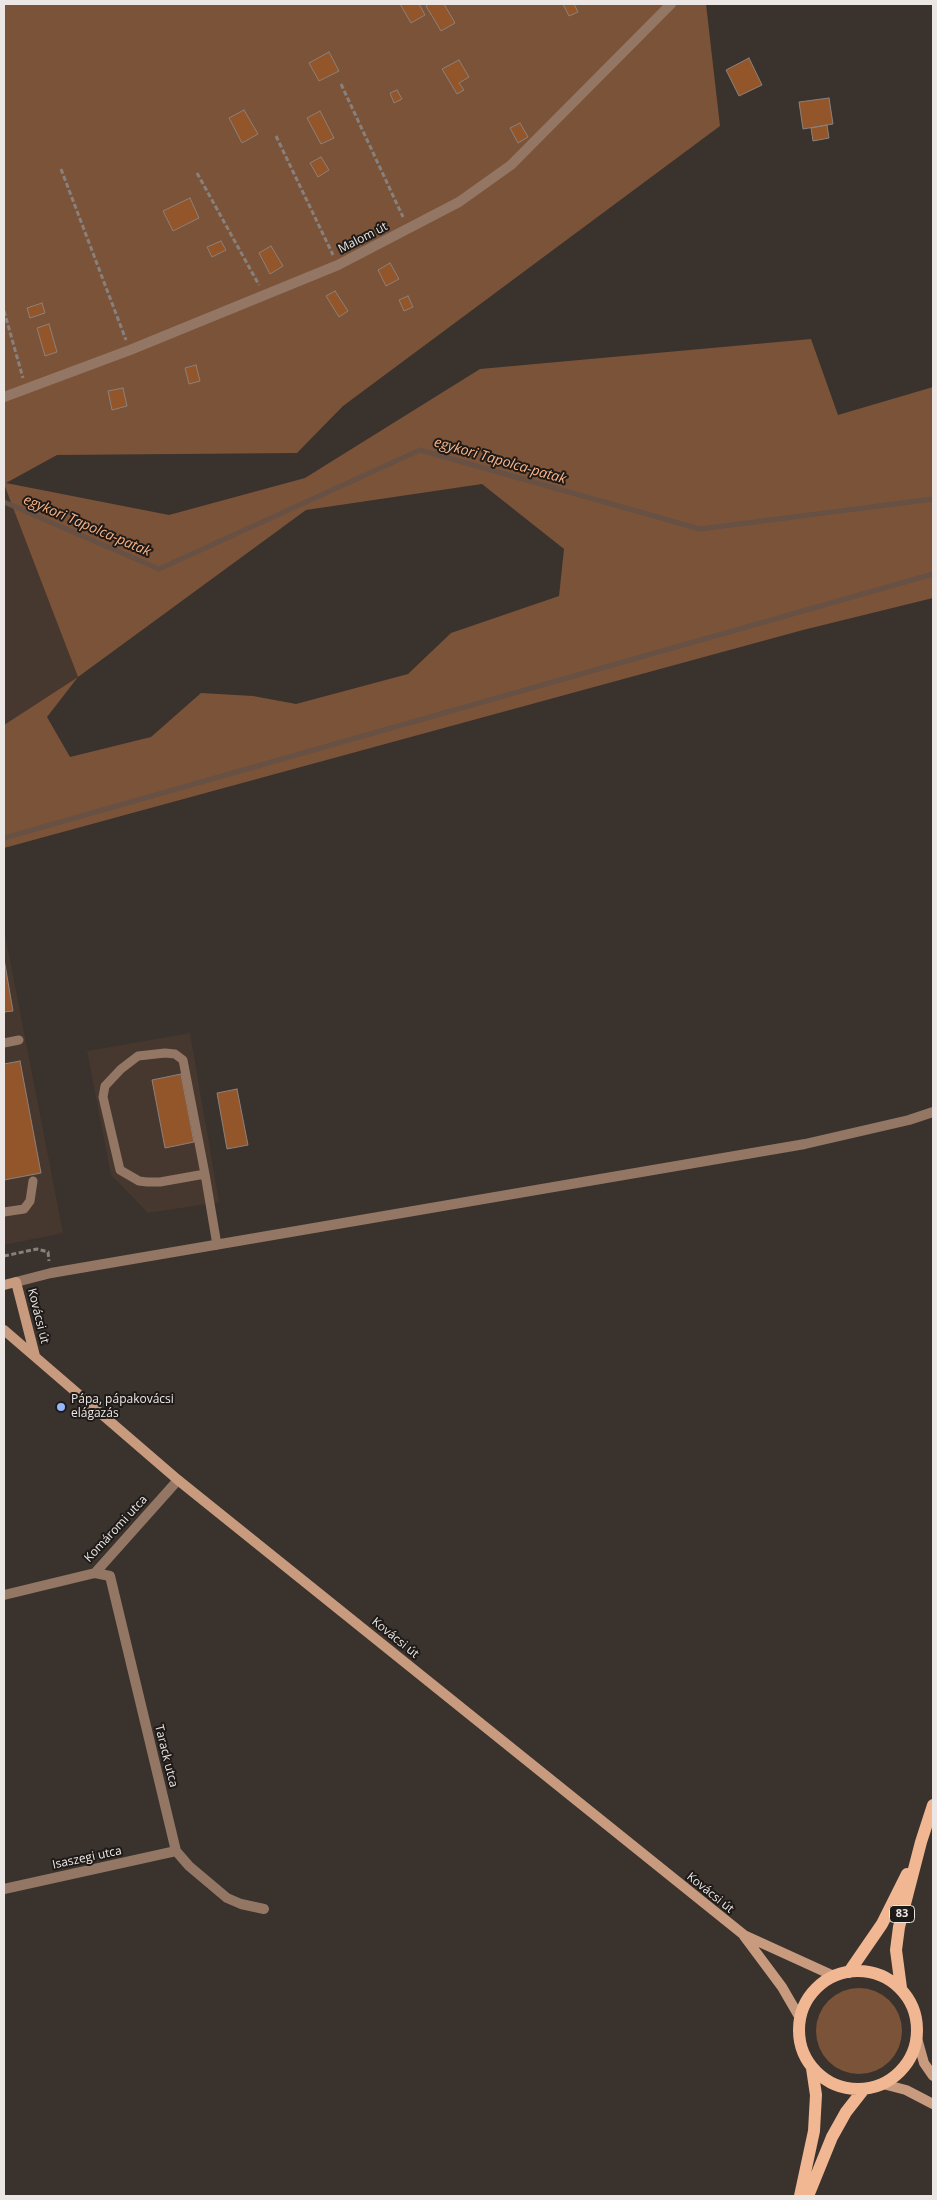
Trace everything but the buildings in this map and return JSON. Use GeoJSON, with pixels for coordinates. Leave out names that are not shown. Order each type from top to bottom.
{"type":"FeatureCollection","features":[{"type":"Feature","properties":{"kind":"main road","name":"83"},"geometry":{"type":"LineString","coordinates":[[901,1988],[896,1950],[899,1927],[921,1842],[933,1805]]}},
{"type":"Feature","properties":{"kind":"main road","name":"83"},"geometry":{"type":"LineString","coordinates":[[849,1972],[882,1924],[921,1842]]}},
{"type":"Feature","properties":{"kind":"main road","name":"83"},"geometry":{"type":"LineString","coordinates":[[863,1971],[877,1974],[890,1980],[901,1988],[915,2011],[917,2038],[906,2066],[896,2077],[883,2084],[864,2089],[841,2087],[820,2076],[812,2068],[802,2049],[800,2039],[800,2018],[812,1993],[822,1983],[834,1976],[849,1972],[863,1971]]}},
{"type":"Feature","properties":{"kind":"main road","name":"83"},"geometry":{"type":"LineString","coordinates":[[800,2196],[814,2131],[816,2095],[812,2068]]}},
{"type":"Feature","properties":{"kind":"main road"},"geometry":{"type":"LineString","coordinates":[[808,2196],[832,2138],[846,2112],[864,2089]]}},
{"type":"Feature","properties":{"kind":"street","name":"Malom út"},"geometry":{"type":"LineString","coordinates":[[4,397],[130,350],[338,265],[459,202],[511,165],[671,4]]}},
{"type":"Feature","properties":{"kind":"street"},"geometry":{"type":"LineString","coordinates":[[4,1284],[216,1245],[805,1144],[909,1120],[933,1112]]}},
{"type":"Feature","properties":{"kind":"street","name":"Kovácsi út"},"geometry":{"type":"LineString","coordinates":[[16,1282],[35,1356]]}},
{"type":"Feature","properties":{"kind":"street","name":"Kovácsi út"},"geometry":{"type":"LineString","coordinates":[[4,1330],[178,1480],[744,1936],[782,1987],[800,2018]]}},
{"type":"Feature","properties":{"kind":"street","name":"Komáromi utca"},"geometry":{"type":"LineString","coordinates":[[4,1596],[95,1573],[178,1480]]}},
{"type":"Feature","properties":{"kind":"street","name":"Tarack utca"},"geometry":{"type":"LineString","coordinates":[[95,1573],[110,1576],[176,1851],[189,1866],[227,1898],[241,1904],[264,1909]]}},
{"type":"Feature","properties":{"kind":"street","name":"Isaszegi utca"},"geometry":{"type":"LineString","coordinates":[[4,1889],[176,1851]]}},
{"type":"Feature","properties":{"kind":"street","name":"Kovácsi út"},"geometry":{"type":"LineString","coordinates":[[744,1936],[834,1976]]}},
{"type":"Feature","properties":{"kind":"street"},"geometry":{"type":"LineString","coordinates":[[917,2038],[924,2063],[933,2076]]}},
{"type":"Feature","properties":{"kind":"street"},"geometry":{"type":"LineString","coordinates":[[883,2084],[906,2090],[933,2104]]}},
{"type":"Feature","properties":{"kind":"lane"},"geometry":{"type":"LineString","coordinates":[[4,1043],[19,1040]]}},
{"type":"Feature","properties":{"kind":"lane"},"geometry":{"type":"LineString","coordinates":[[205,1174],[160,1182],[147,1182],[139,1181],[120,1170],[103,1097],[105,1086],[121,1069],[138,1056],[165,1053],[175,1054],[183,1060],[205,1174],[216,1245]]}},
{"type":"Feature","properties":{"kind":"lane"},"geometry":{"type":"LineString","coordinates":[[4,1212],[24,1209],[30,1201],[33,1181]]}},
{"type":"Feature","properties":{"kind":"path"},"geometry":{"type":"LineString","coordinates":[[341,84],[409,229]]}},
{"type":"Feature","properties":{"kind":"path"},"geometry":{"type":"LineString","coordinates":[[276,136],[338,265]]}},
{"type":"Feature","properties":{"kind":"path"},"geometry":{"type":"LineString","coordinates":[[61,169],[130,350]]}},
{"type":"Feature","properties":{"kind":"path"},"geometry":{"type":"LineString","coordinates":[[197,173],[264,295]]}},
{"type":"Feature","properties":{"kind":"path"},"geometry":{"type":"LineString","coordinates":[[4,311],[26,390]]}},
{"type":"Feature","properties":{"kind":"path"},"geometry":{"type":"LineString","coordinates":[[4,1256],[37,1249],[48,1252],[52,1274]]}},
{"type":"Feature","properties":{"kind":"shaded area"},"geometry":{"type":"Polygon","coordinates":[[[4,4],[706,4],[720,126],[343,406],[297,453],[57,455],[6,483],[169,515],[305,478],[480,369],[811,339],[838,415],[933,387],[933,598],[803,630],[4,848],[4,725],[78,677],[4,484],[4,4]],[[482,484],[306,510],[78,677],[47,717],[70,757],[151,737],[201,693],[253,696],[296,704],[408,674],[451,633],[559,596],[564,549],[482,484]]]}},
{"type":"Feature","properties":{"kind":"shaded area"},"geometry":{"type":"Polygon","coordinates":[[[4,484],[78,677],[4,725],[4,484]]]}},
{"type":"Feature","properties":{"kind":"shaded area"},"geometry":{"type":"Polygon","coordinates":[[[4,929],[63,1233],[4,1245],[4,929]]]}},
{"type":"Feature","properties":{"kind":"shaded area"},"geometry":{"type":"Polygon","coordinates":[[[190,1033],[219,1202],[148,1213],[111,1175],[87,1051],[190,1033]]]}},
{"type":"Feature","properties":{"kind":"shaded area"},"geometry":{"type":"Polygon","coordinates":[[[859,1988],[875,1991],[883,1995],[895,2007],[899,2015],[902,2031],[899,2047],[895,2055],[883,2067],[875,2071],[859,2074],[843,2071],[835,2067],[823,2055],[819,2047],[816,2031],[819,2015],[823,2007],[835,1995],[843,1991],[859,1988]]]}},
{"type":"Feature","properties":{"kind":"waterway","name":"egykori Tapolca-patak"},"geometry":{"type":"LineString","coordinates":[[4,502],[159,569],[420,450],[700,529],[933,499]]}},
{"type":"Feature","properties":{"kind":"waterway"},"geometry":{"type":"LineString","coordinates":[[4,838],[933,574]]}},
{"type":"Feature","properties":{"kind":"place","name":"Pápa, pápakovácsi elágazás"},"geometry":{"type":"Point","coordinates":[61,1407]}}]}
